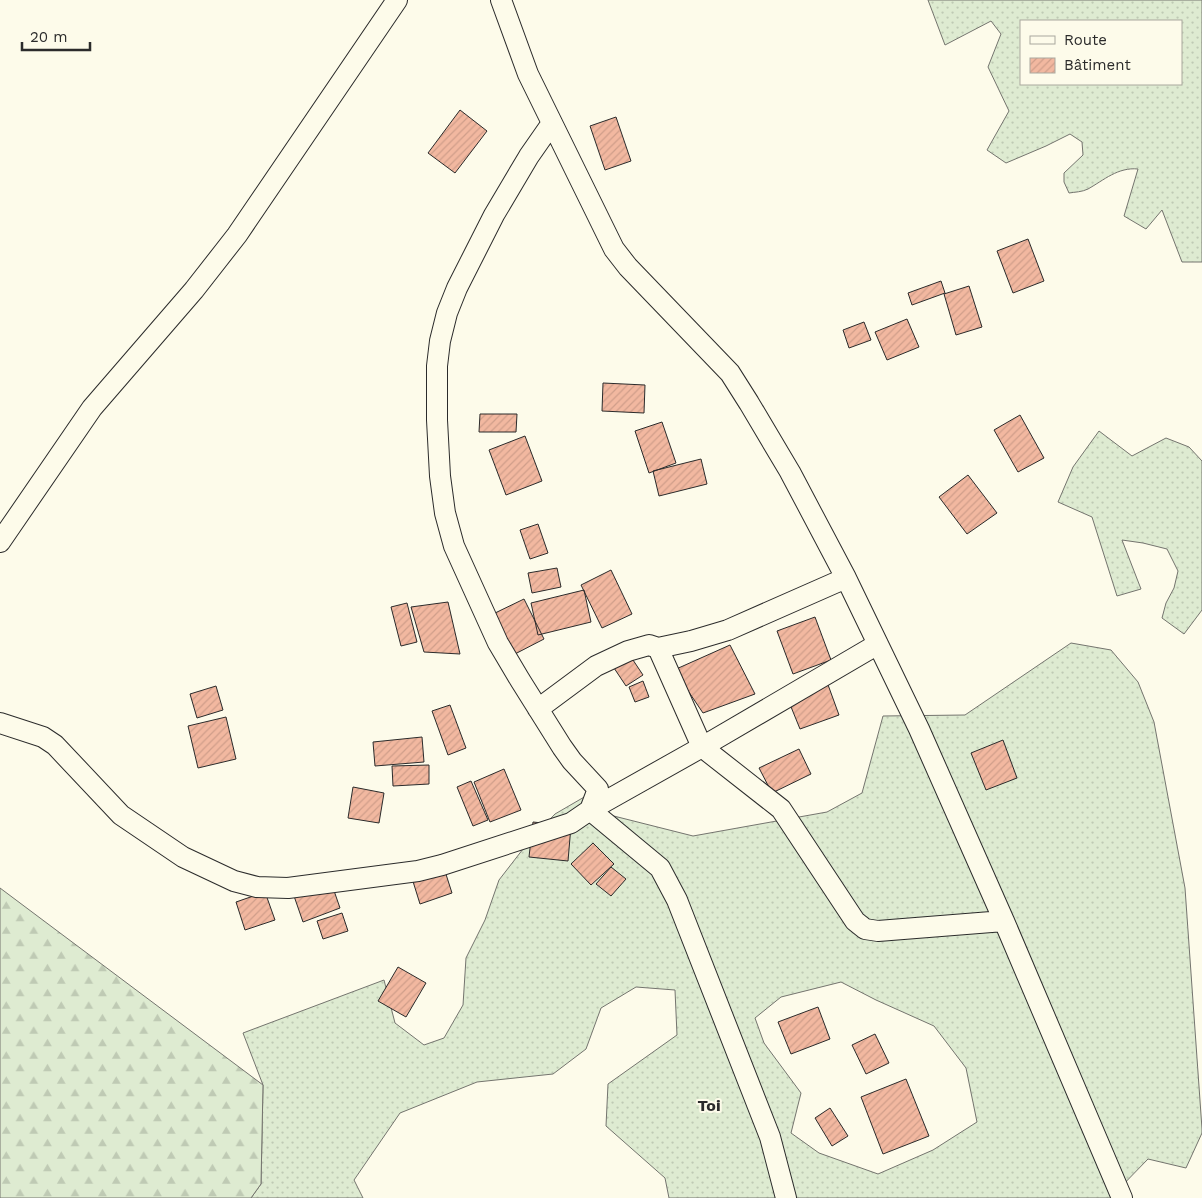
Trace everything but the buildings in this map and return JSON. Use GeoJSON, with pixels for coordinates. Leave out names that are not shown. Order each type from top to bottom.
{"type":"FeatureCollection","features":[{"type":"Feature","properties":{"kind":"street"},"geometry":{"type":"LineString","coordinates":[[0,542],[92,408],[194,290],[237,235],[397,0]]}},
{"type":"Feature","properties":{"kind":"street"},"geometry":{"type":"LineString","coordinates":[[501,0],[528,74],[614,249],[628,267],[730,373],[790,472],[846,578],[919,729],[1004,921],[1122,1198]]}},
{"type":"Feature","properties":{"kind":"street"},"geometry":{"type":"LineString","coordinates":[[552,122],[529,156],[494,215],[457,288],[447,313],[440,341],[437,366],[440,476],[445,513],[454,546],[498,643],[572,761],[598,789],[590,810]]}},
{"type":"Feature","properties":{"kind":"street"},"geometry":{"type":"LineString","coordinates":[[538,709],[596,666],[628,651],[649,645],[658,648],[728,630],[846,578]]}},
{"type":"Feature","properties":{"kind":"street"},"geometry":{"type":"LineString","coordinates":[[0,723],[42,737],[55,745],[121,814],[183,857],[234,881],[257,888],[288,888],[418,871],[571,823],[590,810],[878,644]]}},
{"type":"Feature","properties":{"kind":"street"},"geometry":{"type":"LineString","coordinates":[[658,648],[702,747],[781,810],[855,921],[865,929],[878,931],[1004,921]]}},
{"type":"Feature","properties":{"kind":"street"},"geometry":{"type":"LineString","coordinates":[[590,810],[660,868],[677,900],[770,1137],[786,1198]]}},
{"type":"Feature","properties":{"kind":"green space"},"geometry":{"type":"Polygon","coordinates":[[[928,0],[1202,0],[1202,262],[1182,262],[1162,210],[1146,229],[1124,216],[1138,169],[1118,172],[1086,190],[1069,193],[1064,182],[1064,173],[1083,155],[1082,142],[1070,134],[1006,163],[987,150],[1009,111],[988,67],[1001,34],[991,21],[945,45],[928,0]]]}},
{"type":"Feature","properties":{"kind":"green space"},"geometry":{"type":"Polygon","coordinates":[[[1099,431],[1132,456],[1166,438],[1189,447],[1202,461],[1202,610],[1184,634],[1162,618],[1166,603],[1174,588],[1178,571],[1167,549],[1122,540],[1141,589],[1117,596],[1092,517],[1058,502],[1073,467],[1099,431]]]}},
{"type":"Feature","properties":{"kind":"green space"},"geometry":{"type":"Polygon","coordinates":[[[1071,643],[1111,650],[1138,682],[1154,722],[1185,888],[1202,1129],[1202,1133],[1186,1168],[1148,1159],[1114,1194],[1115,1198],[669,1198],[665,1178],[606,1126],[608,1084],[677,1035],[675,990],[636,987],[601,1008],[586,1049],[553,1074],[477,1082],[400,1113],[354,1180],[363,1198],[251,1198],[261,1184],[263,1085],[243,1033],[384,980],[395,1023],[424,1045],[444,1038],[463,1005],[466,958],[485,920],[499,880],[530,840],[555,814],[598,789],[590,810],[693,836],[827,812],[862,793],[883,716],[965,715],[1071,643]],[[841,982],[781,997],[755,1018],[764,1043],[801,1093],[791,1133],[819,1153],[878,1174],[933,1150],[977,1122],[966,1068],[934,1026],[841,982]]]}},
{"type":"Feature","properties":{"kind":"green space"},"geometry":{"type":"Polygon","coordinates":[[[0,888],[263,1085],[261,1184],[251,1198],[0,1198],[0,888]]]}},
{"type":"Feature","properties":{"kind":"district","name":"Toi"},"geometry":{"type":"Point","coordinates":[709,1105]}}]}
